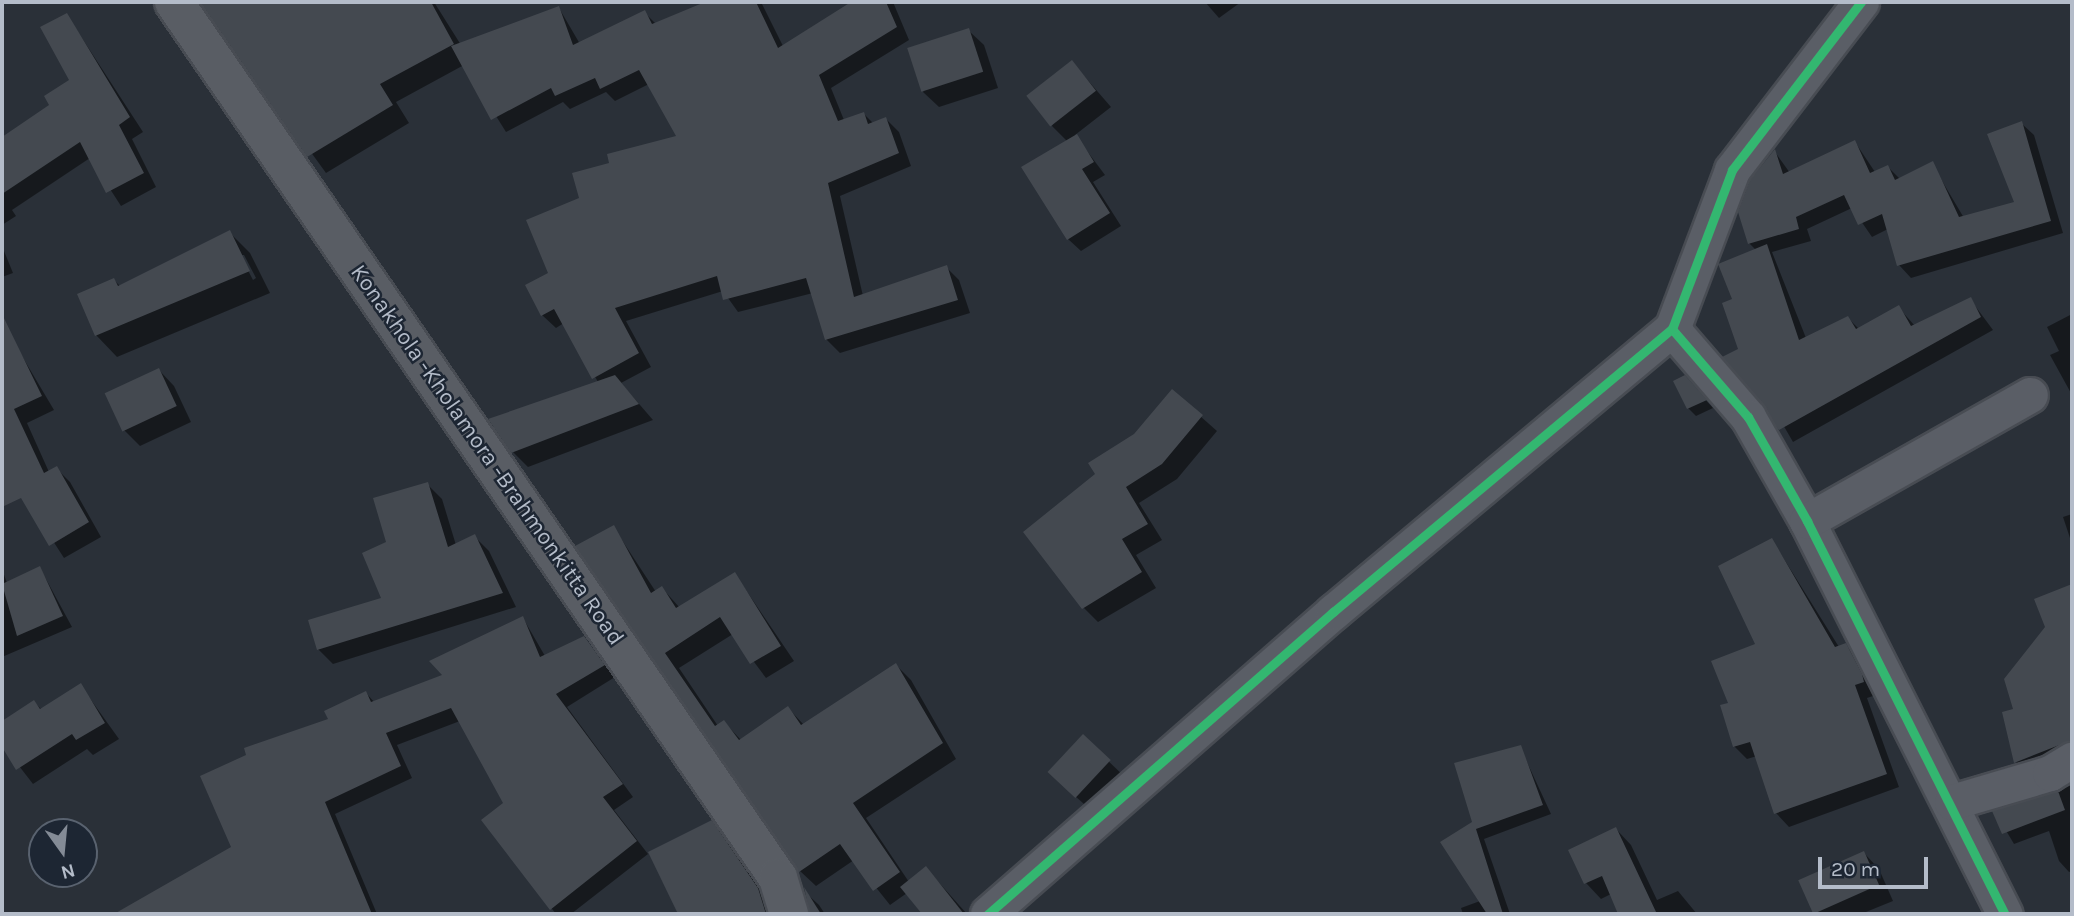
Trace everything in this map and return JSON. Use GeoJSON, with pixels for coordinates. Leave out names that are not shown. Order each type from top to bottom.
{"type":"FeatureCollection","features":[{"type":"Feature","properties":{"kind":"main road","name":"Konakhola -Kholamora -Brahmonkitta Road"},"geometry":{"type":"LineString","coordinates":[[174,2],[778,878],[789,914]]}},
{"type":"Feature","properties":{"kind":"street"},"geometry":{"type":"LineString","coordinates":[[988,914],[1333,612],[1672,329],[1732,170],[1861,2]]}},
{"type":"Feature","properties":{"kind":"street"},"geometry":{"type":"LineString","coordinates":[[1672,329],[1748,417],[1807,521],[1952,802],[2005,914]]}},
{"type":"Feature","properties":{"kind":"street"},"geometry":{"type":"LineString","coordinates":[[1807,521],[2030,395]]}},
{"type":"Feature","properties":{"kind":"street"},"geometry":{"type":"LineString","coordinates":[[1952,802],[2050,773],[2072,760]]}},
{"type":"Feature","properties":{"kind":"building"},"geometry":{"type":"Polygon","coordinates":[[[200,2],[431,2],[454,44],[380,84],[393,105],[307,157],[200,2]]]}},
{"type":"Feature","properties":{"kind":"building"},"geometry":{"type":"Polygon","coordinates":[[[705,2],[756,2],[778,48],[851,2],[886,2],[897,27],[819,75],[838,121],[864,112],[868,124],[886,117],[899,153],[828,183],[854,297],[947,265],[958,300],[825,340],[806,278],[723,300],[717,276],[615,308],[639,353],[592,379],[554,309],[541,316],[525,285],[548,273],[526,220],[579,198],[572,173],[609,163],[607,154],[676,136],[639,70],[600,89],[595,78],[555,96],[551,88],[491,120],[451,46],[559,6],[573,45],[645,10],[652,24],[705,2]]]}},
{"type":"Feature","properties":{"kind":"building"},"geometry":{"type":"Polygon","coordinates":[[[67,13],[130,117],[119,125],[144,173],[106,193],[80,142],[2,194],[2,137],[49,105],[44,96],[69,80],[40,27],[67,13]]]}},
{"type":"Feature","properties":{"kind":"building"},"geometry":{"type":"Polygon","coordinates":[[[969,28],[983,72],[921,92],[907,48],[969,28]]]}},
{"type":"Feature","properties":{"kind":"building"},"geometry":{"type":"Polygon","coordinates":[[[1072,60],[1096,91],[1050,126],[1026,96],[1072,60]]]}},
{"type":"Feature","properties":{"kind":"building"},"geometry":{"type":"Polygon","coordinates":[[[2022,121],[2051,221],[1897,266],[1882,214],[1858,225],[1844,195],[1796,217],[1799,229],[1748,244],[1738,212],[1750,180],[1775,149],[1783,174],[1855,140],[1870,173],[1888,165],[1895,180],[1933,161],[1959,217],[2014,202],[1987,134],[2022,121]]]}},
{"type":"Feature","properties":{"kind":"building"},"geometry":{"type":"Polygon","coordinates":[[[1077,134],[1094,162],[1082,169],[1110,213],[1067,240],[1021,167],[1077,134]]]}},
{"type":"Feature","properties":{"kind":"building"},"geometry":{"type":"Polygon","coordinates":[[[230,230],[250,271],[95,336],[77,294],[114,278],[118,286],[230,230]]]}},
{"type":"Feature","properties":{"kind":"building"},"geometry":{"type":"Polygon","coordinates":[[[1767,244],[1799,340],[1848,316],[1856,329],[1899,305],[1911,326],[1971,297],[1981,317],[1779,430],[1722,357],[1738,349],[1722,303],[1732,299],[1718,264],[1767,244]]]}},
{"type":"Feature","properties":{"kind":"building"},"geometry":{"type":"Polygon","coordinates":[[[2,314],[42,396],[14,409],[44,473],[57,466],[89,522],[49,546],[21,498],[2,507],[2,314]]]}},
{"type":"Feature","properties":{"kind":"building"},"geometry":{"type":"Polygon","coordinates":[[[159,368],[177,406],[122,431],[105,393],[159,368]]]}},
{"type":"Feature","properties":{"kind":"building"},"geometry":{"type":"Polygon","coordinates":[[[615,375],[639,404],[511,453],[488,419],[615,375]]]}},
{"type":"Feature","properties":{"kind":"building"},"geometry":{"type":"Polygon","coordinates":[[[1685,375],[1707,400],[1687,409],[1673,381],[1685,375]]]}},
{"type":"Feature","properties":{"kind":"building"},"geometry":{"type":"Polygon","coordinates":[[[1172,389],[1203,415],[1162,464],[1126,487],[1148,524],[1122,539],[1142,572],[1082,609],[1023,532],[1095,474],[1088,463],[1134,434],[1172,389]]]}},
{"type":"Feature","properties":{"kind":"building"},"geometry":{"type":"Polygon","coordinates":[[[428,482],[448,547],[475,534],[503,593],[317,650],[308,620],[381,598],[362,553],[386,542],[373,498],[428,482]]]}},
{"type":"Feature","properties":{"kind":"building"},"geometry":{"type":"Polygon","coordinates":[[[614,525],[651,593],[662,586],[676,608],[735,572],[781,646],[750,664],[720,617],[665,653],[715,726],[724,720],[739,740],[788,706],[801,725],[896,663],[943,743],[853,803],[900,872],[873,891],[840,844],[799,872],[575,546],[614,525]]]}},
{"type":"Feature","properties":{"kind":"building"},"geometry":{"type":"Polygon","coordinates":[[[1772,538],[1835,647],[1846,643],[1862,674],[1864,682],[1855,685],[1887,774],[1774,814],[1750,742],[1733,747],[1720,705],[1728,703],[1711,661],[1755,644],[1718,566],[1772,538]]]}},
{"type":"Feature","properties":{"kind":"building"},"geometry":{"type":"Polygon","coordinates":[[[40,566],[63,616],[17,636],[2,584],[40,566]]]}},
{"type":"Feature","properties":{"kind":"building"},"geometry":{"type":"Polygon","coordinates":[[[2072,584],[2072,740],[2014,763],[2002,712],[2013,709],[2004,679],[2045,627],[2034,599],[2072,584]]]}},
{"type":"Feature","properties":{"kind":"building"},"geometry":{"type":"Polygon","coordinates":[[[523,616],[540,657],[584,636],[605,665],[556,694],[623,784],[603,797],[637,841],[550,910],[481,820],[503,803],[451,708],[386,733],[401,766],[325,802],[372,914],[114,914],[231,847],[200,776],[246,755],[244,748],[328,719],[324,711],[366,691],[371,702],[442,675],[429,661],[523,616]]]}},
{"type":"Feature","properties":{"kind":"building"},"geometry":{"type":"Polygon","coordinates":[[[81,683],[105,723],[76,740],[72,734],[16,770],[2,747],[2,721],[34,700],[40,709],[81,683]]]}},
{"type":"Feature","properties":{"kind":"building"},"geometry":{"type":"Polygon","coordinates":[[[1083,734],[1111,760],[1075,798],[1048,772],[1083,734]]]}},
{"type":"Feature","properties":{"kind":"building"},"geometry":{"type":"Polygon","coordinates":[[[1521,745],[1543,805],[1476,829],[1503,914],[1487,914],[1440,842],[1472,822],[1454,763],[1521,745]]]}},
{"type":"Feature","properties":{"kind":"building"},"geometry":{"type":"Polygon","coordinates":[[[2058,791],[2065,810],[2002,834],[1992,811],[2058,791]]]}},
{"type":"Feature","properties":{"kind":"building"},"geometry":{"type":"Polygon","coordinates":[[[712,820],[758,888],[766,914],[678,914],[648,852],[712,820]]]}},
{"type":"Feature","properties":{"kind":"building"},"geometry":{"type":"Polygon","coordinates":[[[1616,827],[1657,914],[1618,914],[1602,876],[1584,884],[1568,850],[1616,827]]]}},
{"type":"Feature","properties":{"kind":"building"},"geometry":{"type":"Polygon","coordinates":[[[1864,851],[1879,885],[1813,914],[1798,880],[1864,851]]]}},
{"type":"Feature","properties":{"kind":"building"},"geometry":{"type":"Polygon","coordinates":[[[926,866],[964,914],[922,914],[900,887],[926,866]]]}},
{"type":"Feature","properties":{"kind":"building"},"geometry":{"type":"Polygon","coordinates":[[[804,887],[821,914],[810,914],[804,887]]]}},
{"type":"Feature","properties":{"kind":"cycle path"},"geometry":{"type":"LineString","coordinates":[[988,914],[1333,612],[1672,329],[1732,170],[1861,2]]}},
{"type":"Feature","properties":{"kind":"cycle path"},"geometry":{"type":"LineString","coordinates":[[1672,329],[1748,417],[1807,521],[2005,914]]}}]}
